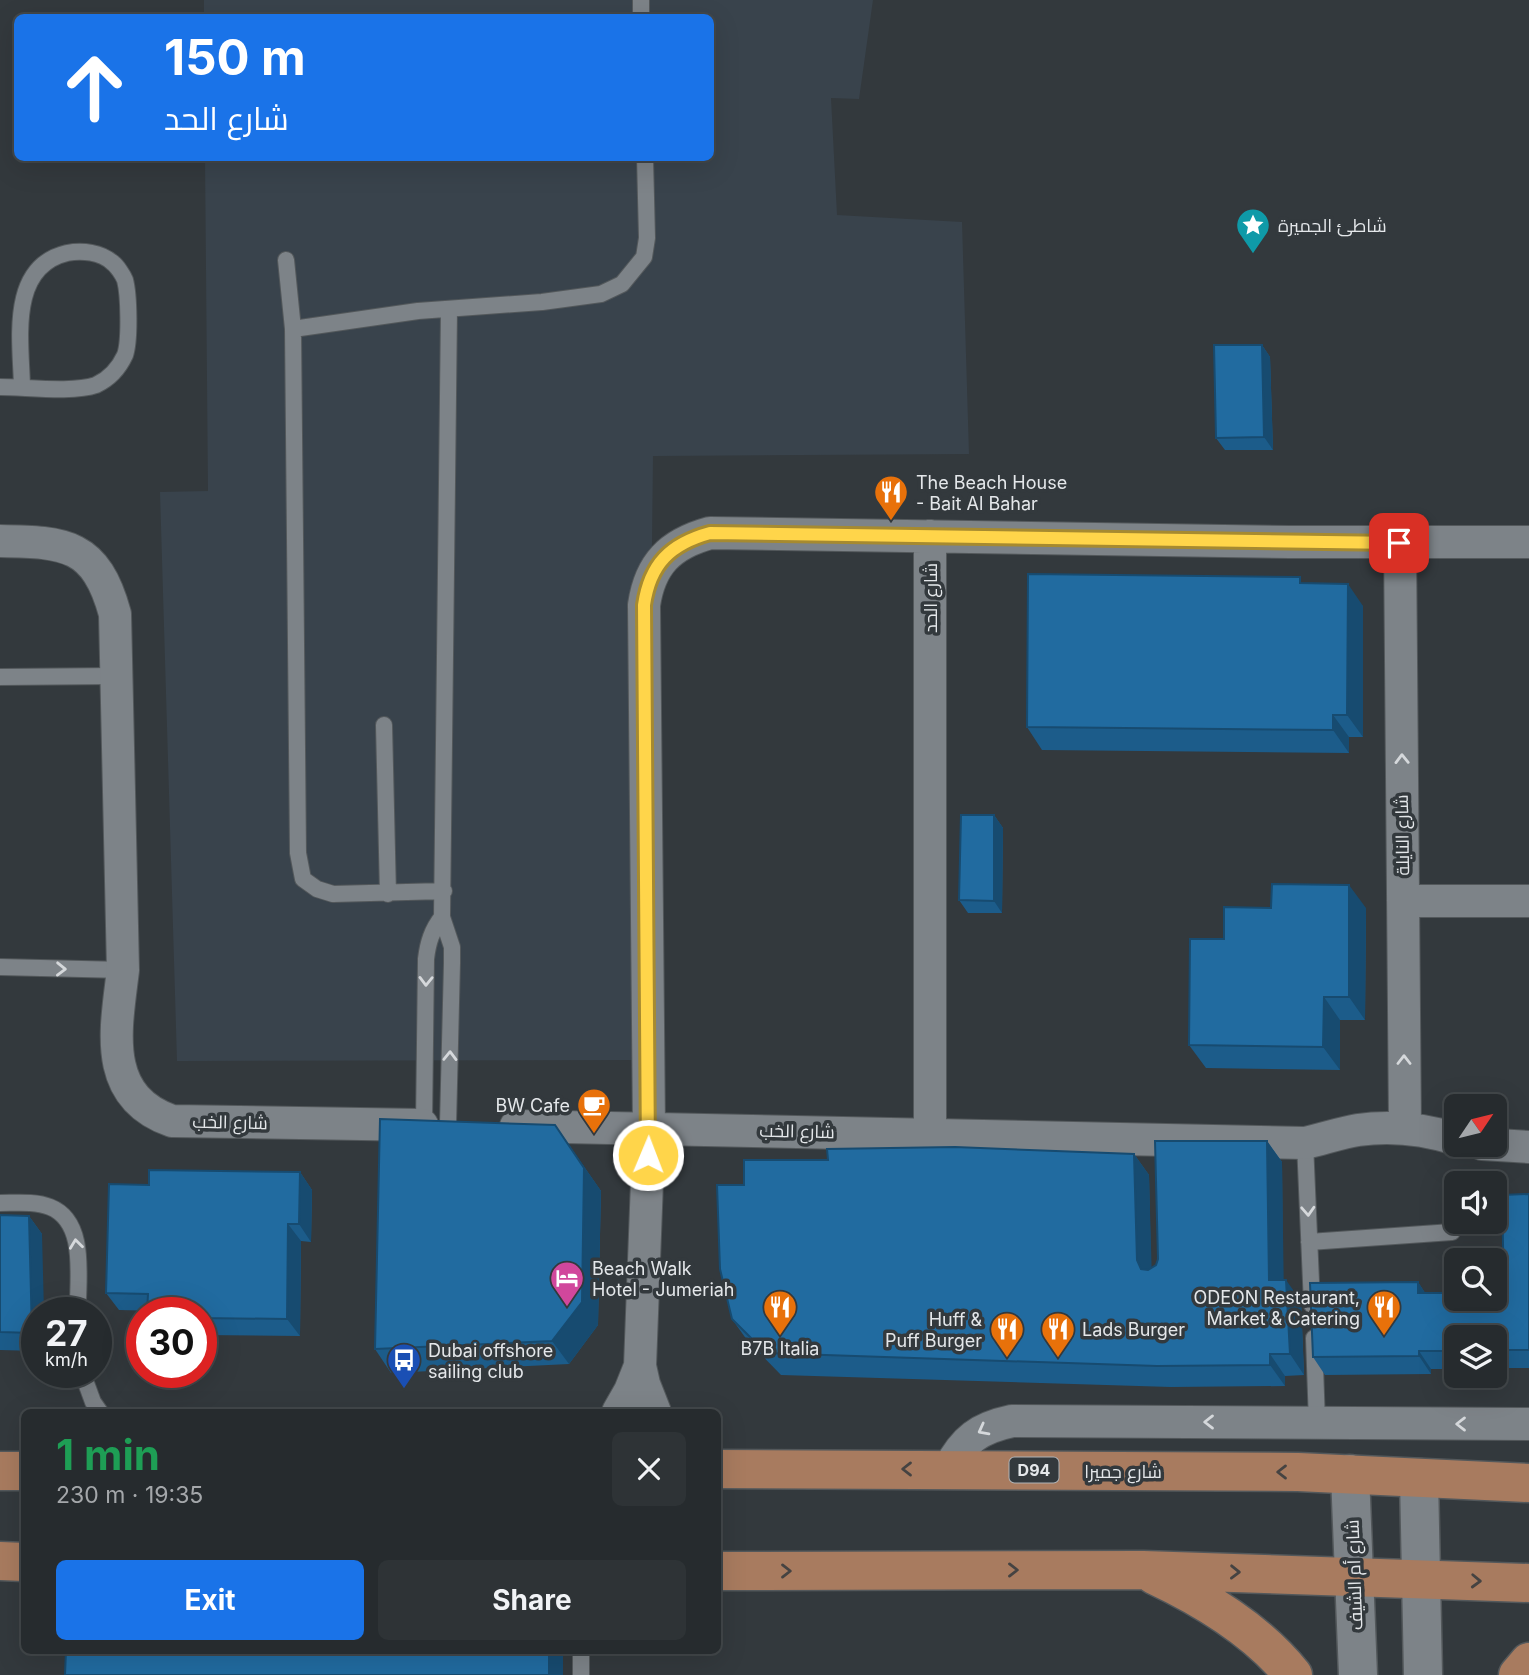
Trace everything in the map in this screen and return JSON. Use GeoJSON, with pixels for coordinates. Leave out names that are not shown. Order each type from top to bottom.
{"type":"FeatureCollection","features":[{"type":"Feature","properties":{"kind":"main road","name":"شارع جميرا"},"geometry":{"type":"LineString","coordinates":[[721,1469],[1297,1472],[1529,1483]]}},
{"type":"Feature","properties":{"kind":"main road"},"geometry":{"type":"LineString","coordinates":[[0,1471],[21,1471]]}},
{"type":"Feature","properties":{"kind":"main road","name":"شارع أم الشيف"},"geometry":{"type":"LineString","coordinates":[[1350,1475],[1358,1675]]}},
{"type":"Feature","properties":{"kind":"main road"},"geometry":{"type":"LineString","coordinates":[[1419,1478],[1423,1675]]}},
{"type":"Feature","properties":{"kind":"main road"},"geometry":{"type":"LineString","coordinates":[[0,1561],[21,1562]]}},
{"type":"Feature","properties":{"kind":"main road"},"geometry":{"type":"LineString","coordinates":[[1143,1570],[1196,1595],[1246,1629],[1293,1675]]}},
{"type":"Feature","properties":{"kind":"main road"},"geometry":{"type":"LineString","coordinates":[[721,1571],[1143,1570],[1529,1583]]}},
{"type":"Feature","properties":{"kind":"main road"},"geometry":{"type":"LineString","coordinates":[[1518,1675],[1529,1662]]}},
{"type":"Feature","properties":{"kind":"street"},"geometry":{"type":"LineString","coordinates":[[654,1409],[640,1366],[649,1129],[644,605],[646,587],[663,557],[677,546],[710,533],[1399,543],[1529,542]]}},
{"type":"Feature","properties":{"kind":"street","name":"شارع الحد"},"geometry":{"type":"LineString","coordinates":[[930,536],[930,1133]]}},
{"type":"Feature","properties":{"kind":"street"},"geometry":{"type":"LineString","coordinates":[[0,541],[48,542],[72,550],[93,564],[108,587],[115,614],[123,970]]}},
{"type":"Feature","properties":{"kind":"street","name":"شارع النايلة"},"geometry":{"type":"LineString","coordinates":[[1399,543],[1405,1128]]}},
{"type":"Feature","properties":{"kind":"street"},"geometry":{"type":"LineString","coordinates":[[1403,901],[1529,901]]}},
{"type":"Feature","properties":{"kind":"street","name":"شارع الخب"},"geometry":{"type":"LineString","coordinates":[[123,970],[116,1054],[124,1081],[140,1104],[154,1115],[172,1121],[930,1133],[1159,1145],[1305,1143],[1359,1130],[1405,1128],[1444,1136]]}},
{"type":"Feature","properties":{"kind":"street"},"geometry":{"type":"LineString","coordinates":[[1507,1146],[1529,1147]]}},
{"type":"Feature","properties":{"kind":"street"},"geometry":{"type":"LineString","coordinates":[[620,1409],[640,1366]]}},
{"type":"Feature","properties":{"kind":"street"},"geometry":{"type":"LineString","coordinates":[[948,1469],[958,1450],[973,1435],[992,1425],[1012,1421],[1529,1424]]}},
{"type":"Feature","properties":{"kind":"lane"},"geometry":{"type":"LineString","coordinates":[[293,329],[449,309],[542,302],[601,294],[622,284],[644,257],[647,238],[645,161]]}},
{"type":"Feature","properties":{"kind":"lane"},"geometry":{"type":"LineString","coordinates":[[0,387],[80,388],[109,378],[126,352],[127,297],[124,279],[113,263],[96,254],[77,251],[42,265],[31,279],[24,296],[20,319],[22,387]]}},
{"type":"Feature","properties":{"kind":"lane"},"geometry":{"type":"LineString","coordinates":[[286,260],[293,329],[298,853],[303,878],[317,889],[333,894],[443,891]]}},
{"type":"Feature","properties":{"kind":"lane"},"geometry":{"type":"LineString","coordinates":[[449,309],[442,916],[452,955],[459,1125]]}},
{"type":"Feature","properties":{"kind":"lane"},"geometry":{"type":"LineString","coordinates":[[0,677],[116,676]]}},
{"type":"Feature","properties":{"kind":"lane"},"geometry":{"type":"LineString","coordinates":[[384,725],[388,894]]}},
{"type":"Feature","properties":{"kind":"lane"},"geometry":{"type":"LineString","coordinates":[[442,916],[433,929],[426,959],[459,1125]]}},
{"type":"Feature","properties":{"kind":"lane"},"geometry":{"type":"LineString","coordinates":[[0,967],[123,970]]}},
{"type":"Feature","properties":{"kind":"lane"},"geometry":{"type":"LineString","coordinates":[[1305,1143],[1317,1423]]}},
{"type":"Feature","properties":{"kind":"lane"},"geometry":{"type":"LineString","coordinates":[[0,1203],[36,1204],[50,1207],[63,1215],[74,1230],[78,1297]]}},
{"type":"Feature","properties":{"kind":"lane"},"geometry":{"type":"LineString","coordinates":[[1309,1242],[1444,1233]]}},
{"type":"Feature","properties":{"kind":"lane"},"geometry":{"type":"LineString","coordinates":[[88,1388],[98,1409]]}},
{"type":"Feature","properties":{"kind":"lane"},"geometry":{"type":"LineString","coordinates":[[580,1675],[581,1654]]}},
{"type":"Feature","properties":{"kind":"shaded area"},"geometry":{"type":"Polygon","coordinates":[[[204,0],[873,0],[859,99],[831,98],[837,215],[962,222],[969,454],[653,456],[646,1060],[177,1061],[160,492],[208,491],[205,161],[714,161],[714,14],[204,14],[204,0]]]}},
{"type":"Feature","properties":{"kind":"building"},"geometry":{"type":"Polygon","coordinates":[[[1214,345],[1262,345],[1264,437],[1216,438],[1214,345]]]}},
{"type":"Feature","properties":{"kind":"building"},"geometry":{"type":"Polygon","coordinates":[[[1028,574],[1300,577],[1300,583],[1348,584],[1347,715],[1333,715],[1333,730],[1027,727],[1028,574]]]}},
{"type":"Feature","properties":{"kind":"building"},"geometry":{"type":"Polygon","coordinates":[[[961,815],[994,815],[994,901],[959,900],[961,815]]]}},
{"type":"Feature","properties":{"kind":"building"},"geometry":{"type":"Polygon","coordinates":[[[1272,884],[1349,885],[1349,997],[1324,997],[1323,1047],[1189,1045],[1190,939],[1224,939],[1224,907],[1271,908],[1272,884]]]}},
{"type":"Feature","properties":{"kind":"building"},"geometry":{"type":"Polygon","coordinates":[[[380,1119],[555,1125],[584,1168],[582,1302],[552,1341],[375,1349],[380,1119]]]}},
{"type":"Feature","properties":{"kind":"building"},"geometry":{"type":"Polygon","coordinates":[[[1155,1141],[1267,1141],[1269,1280],[1286,1280],[1290,1354],[1270,1354],[1270,1365],[1157,1366],[766,1353],[732,1319],[720,1269],[717,1185],[744,1185],[744,1160],[828,1160],[827,1149],[955,1147],[1134,1154],[1137,1260],[1141,1269],[1148,1270],[1156,1265],[1158,1259],[1155,1141]]]}},
{"type":"Feature","properties":{"kind":"building"},"geometry":{"type":"Polygon","coordinates":[[[149,1170],[300,1172],[299,1224],[288,1224],[287,1319],[217,1318],[217,1297],[148,1297],[148,1294],[106,1293],[109,1184],[149,1185],[149,1170]]]}},
{"type":"Feature","properties":{"kind":"building"},"geometry":{"type":"Polygon","coordinates":[[[1529,1194],[1529,1350],[1507,1350],[1507,1325],[1444,1325],[1444,1351],[1419,1351],[1419,1356],[1313,1357],[1310,1283],[1418,1282],[1418,1293],[1444,1293],[1444,1311],[1507,1311],[1507,1248],[1503,1248],[1503,1234],[1507,1234],[1507,1195],[1529,1194]]]}},
{"type":"Feature","properties":{"kind":"building"},"geometry":{"type":"Polygon","coordinates":[[[0,1215],[29,1216],[31,1297],[21,1297],[21,1333],[0,1332],[0,1215]]]}},
{"type":"Feature","properties":{"kind":"building"},"geometry":{"type":"Polygon","coordinates":[[[66,1654],[549,1654],[549,1675],[65,1675],[66,1654]]]}},
{"type":"Feature","properties":{"kind":"place","name":"شاطئ الجميرة"},"geometry":{"type":"Point","coordinates":[1253,255]}},
{"type":"Feature","properties":{"kind":"place","name":"The Beach House - Bait Al Bahar"},"geometry":{"type":"Point","coordinates":[891,522]}},
{"type":"Feature","properties":{"kind":"place","name":"BW Cafe"},"geometry":{"type":"Point","coordinates":[594,1135]}},
{"type":"Feature","properties":{"kind":"place","name":"Beach Walk Hotel - Jumeriah"},"geometry":{"type":"Point","coordinates":[567,1308]}},
{"type":"Feature","properties":{"kind":"place","name":"B7B Italia"},"geometry":{"type":"Point","coordinates":[780,1337]}},
{"type":"Feature","properties":{"kind":"place","name":"ODEON Restaurant, Market & Catering"},"geometry":{"type":"Point","coordinates":[1384,1337]}},
{"type":"Feature","properties":{"kind":"place","name":"Huff & Puff Burger"},"geometry":{"type":"Point","coordinates":[1007,1359]}},
{"type":"Feature","properties":{"kind":"place","name":"Lads Burger"},"geometry":{"type":"Point","coordinates":[1058,1359]}},
{"type":"Feature","properties":{"kind":"place","name":"Dubai offshore sailing club"},"geometry":{"type":"Point","coordinates":[404,1390]}},
{"type":"Feature","properties":{"kind":"route"},"geometry":{"type":"LineString","coordinates":[[648,1155],[644,605],[646,587],[663,557],[677,546],[710,533],[1399,543]]}}]}
